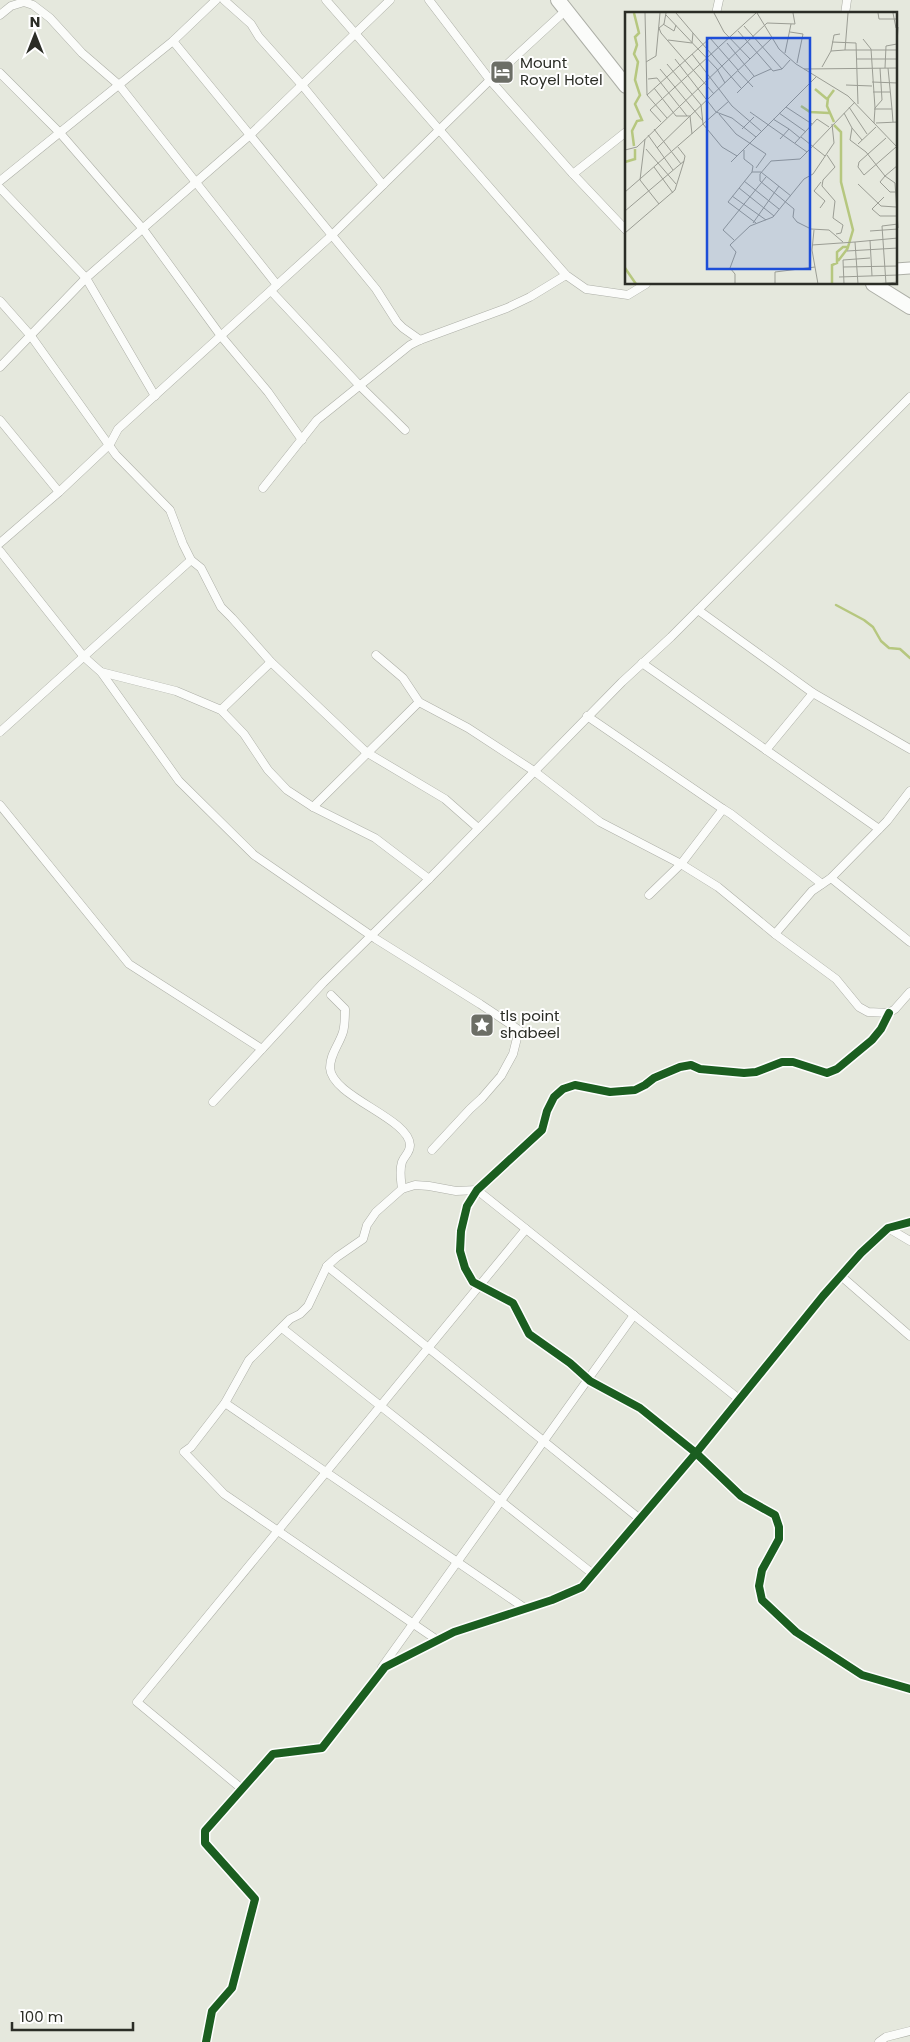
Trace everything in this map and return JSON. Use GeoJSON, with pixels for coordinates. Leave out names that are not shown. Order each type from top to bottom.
{"type":"FeatureCollection","features":[{"type":"Feature","properties":{"kind":"highway"},"geometry":{"type":"LineString","coordinates":[[562,6],[625,85]]}},
{"type":"Feature","properties":{"kind":"highway"},"geometry":{"type":"LineString","coordinates":[[875,285],[910,307]]}},
{"type":"Feature","properties":{"kind":"street"},"geometry":{"type":"LineString","coordinates":[[0,181],[173,41],[216,0]]}},
{"type":"Feature","properties":{"kind":"street"},"geometry":{"type":"LineString","coordinates":[[224,0],[251,24],[259,37],[302,85],[383,185]]}},
{"type":"Feature","properties":{"kind":"street"},"geometry":{"type":"LineString","coordinates":[[326,0],[566,275],[586,289],[628,295],[644,285]]}},
{"type":"Feature","properties":{"kind":"street"},"geometry":{"type":"LineString","coordinates":[[0,367],[86,278],[250,135],[390,0]]}},
{"type":"Feature","properties":{"kind":"street"},"geometry":{"type":"LineString","coordinates":[[429,0],[490,80],[573,174],[625,229]]}},
{"type":"Feature","properties":{"kind":"street"},"geometry":{"type":"LineString","coordinates":[[0,15],[11,6],[24,2],[32,4],[50,18],[82,53],[118,85],[274,288],[360,386],[404,430]]}},
{"type":"Feature","properties":{"kind":"street"},"geometry":{"type":"LineString","coordinates":[[0,543],[59,492],[110,444],[118,430],[331,236],[490,80],[562,6]]}},
{"type":"Feature","properties":{"kind":"street"},"geometry":{"type":"LineString","coordinates":[[173,41],[376,289],[397,322],[420,340]]}},
{"type":"Feature","properties":{"kind":"street"},"geometry":{"type":"LineString","coordinates":[[0,73],[60,133],[143,229],[222,336],[268,392],[302,440]]}},
{"type":"Feature","properties":{"kind":"street"},"geometry":{"type":"LineString","coordinates":[[573,174],[625,133]]}},
{"type":"Feature","properties":{"kind":"street"},"geometry":{"type":"LineString","coordinates":[[0,188],[86,278],[156,396]]}},
{"type":"Feature","properties":{"kind":"street"},"geometry":{"type":"LineString","coordinates":[[262,488],[317,420],[420,340],[507,308],[530,297],[566,275]]}},
{"type":"Feature","properties":{"kind":"street"},"geometry":{"type":"LineString","coordinates":[[0,300],[31,336],[110,444],[116,455],[170,510],[182,544],[191,560],[201,568],[221,607],[271,662],[366,752],[438,794],[478,828]]}},
{"type":"Feature","properties":{"kind":"street"},"geometry":{"type":"LineString","coordinates":[[213,1102],[323,983],[430,879],[587,716],[698,610],[910,397]]}},
{"type":"Feature","properties":{"kind":"street"},"geometry":{"type":"LineString","coordinates":[[0,420],[59,492]]}},
{"type":"Feature","properties":{"kind":"street"},"geometry":{"type":"LineString","coordinates":[[0,551],[84,657],[102,672],[179,780],[254,855],[372,936],[519,1030],[513,1054],[501,1076],[432,1150]]}},
{"type":"Feature","properties":{"kind":"street"},"geometry":{"type":"LineString","coordinates":[[0,732],[191,560]]}},
{"type":"Feature","properties":{"kind":"street"},"geometry":{"type":"LineString","coordinates":[[698,610],[813,693],[910,749]]}},
{"type":"Feature","properties":{"kind":"street"},"geometry":{"type":"LineString","coordinates":[[376,655],[403,678],[419,702],[468,728],[534,771],[600,822],[681,864],[718,888],[775,934],[836,979],[859,1007],[868,1012],[889,1013]]}},
{"type":"Feature","properties":{"kind":"street"},"geometry":{"type":"LineString","coordinates":[[221,710],[271,662]]}},
{"type":"Feature","properties":{"kind":"street"},"geometry":{"type":"LineString","coordinates":[[642,664],[878,829]]}},
{"type":"Feature","properties":{"kind":"street"},"geometry":{"type":"LineString","coordinates":[[102,672],[176,691],[221,710],[244,734],[268,770],[287,790],[313,806],[375,838],[430,879]]}},
{"type":"Feature","properties":{"kind":"street"},"geometry":{"type":"LineString","coordinates":[[766,750],[813,693]]}},
{"type":"Feature","properties":{"kind":"street"},"geometry":{"type":"LineString","coordinates":[[313,806],[419,702]]}},
{"type":"Feature","properties":{"kind":"street"},"geometry":{"type":"LineString","coordinates":[[587,716],[731,814],[822,884]]}},
{"type":"Feature","properties":{"kind":"street"},"geometry":{"type":"LineString","coordinates":[[775,934],[812,890],[831,878],[878,829],[910,791]]}},
{"type":"Feature","properties":{"kind":"street"},"geometry":{"type":"LineString","coordinates":[[0,805],[129,964],[262,1049]]}},
{"type":"Feature","properties":{"kind":"street"},"geometry":{"type":"LineString","coordinates":[[649,895],[681,864],[723,810]]}},
{"type":"Feature","properties":{"kind":"street"},"geometry":{"type":"LineString","coordinates":[[831,878],[910,942]]}},
{"type":"Feature","properties":{"kind":"street"},"geometry":{"type":"LineString","coordinates":[[910,992],[889,1013],[882,1029],[872,1040],[837,1069],[827,1073],[793,1062],[782,1062],[756,1072],[744,1073],[700,1069],[691,1065],[680,1067],[654,1078],[635,1090],[610,1092],[575,1085],[563,1089],[554,1097],[547,1111],[542,1130],[477,1190],[467,1206],[461,1231],[460,1251],[465,1268],[474,1282],[513,1303],[529,1334],[570,1363],[588,1379],[640,1408],[696,1452],[741,1496],[775,1515],[780,1528],[779,1540],[762,1570],[759,1586],[762,1600],[796,1632],[862,1675],[910,1689]]}},
{"type":"Feature","properties":{"kind":"street"},"geometry":{"type":"LineString","coordinates":[[331,995],[345,1009],[344,1031],[331,1056],[330,1069],[334,1079],[346,1091],[377,1113],[388,1116],[407,1137],[410,1144],[408,1153],[402,1161],[400,1172],[402,1189]]}},
{"type":"Feature","properties":{"kind":"street"},"geometry":{"type":"LineString","coordinates":[[437,1640],[224,1494],[184,1452],[191,1447],[225,1402],[249,1360],[290,1319],[300,1314],[308,1306],[328,1266],[337,1257],[363,1239],[367,1225],[376,1212],[402,1189],[415,1185],[456,1191],[477,1190],[740,1399]]}},
{"type":"Feature","properties":{"kind":"street"},"geometry":{"type":"LineString","coordinates":[[206,2042],[212,2011],[232,1988],[255,1899],[205,1843],[205,1832],[273,1754],[322,1748],[385,1667],[454,1632],[552,1600],[582,1587],[740,1399],[823,1296],[861,1253],[888,1228],[910,1222]]}},
{"type":"Feature","properties":{"kind":"street"},"geometry":{"type":"LineString","coordinates":[[888,1228],[910,1242]]}},
{"type":"Feature","properties":{"kind":"street"},"geometry":{"type":"LineString","coordinates":[[242,1789],[137,1702],[526,1229]]}},
{"type":"Feature","properties":{"kind":"street"},"geometry":{"type":"LineString","coordinates":[[328,1266],[640,1519]]}},
{"type":"Feature","properties":{"kind":"street"},"geometry":{"type":"LineString","coordinates":[[841,1276],[910,1336]]}},
{"type":"Feature","properties":{"kind":"street"},"geometry":{"type":"LineString","coordinates":[[337,1729],[634,1315]]}},
{"type":"Feature","properties":{"kind":"street"},"geometry":{"type":"LineString","coordinates":[[282,1328],[593,1574]]}},
{"type":"Feature","properties":{"kind":"street"},"geometry":{"type":"LineString","coordinates":[[225,1402],[526,1609]]}},
{"type":"Feature","properties":{"kind":"street"},"geometry":{"type":"LineString","coordinates":[[879,2042],[886,2036],[910,2031]]}},
{"type":"Feature","properties":{"kind":"waterway"},"geometry":{"type":"LineString","coordinates":[[836,605],[864,620],[873,627],[881,641],[889,648],[900,649],[910,658]]}},
{"type":"Feature","properties":{"kind":"cycle path"},"geometry":{"type":"LineString","coordinates":[[889,1013],[881,1029],[872,1040],[837,1069],[827,1073],[793,1062],[782,1062],[756,1072],[744,1073],[700,1069],[691,1065],[680,1067],[654,1078],[635,1090],[610,1092],[575,1085],[563,1089],[554,1097],[547,1111],[542,1130],[477,1190],[467,1206],[461,1231],[460,1251],[465,1268],[473,1282],[513,1303],[529,1334],[570,1363],[590,1381],[640,1408],[696,1453],[741,1496],[775,1515],[779,1527],[779,1539],[762,1570],[759,1586],[762,1600],[796,1632],[862,1675],[910,1689]]}},
{"type":"Feature","properties":{"kind":"cycle path"},"geometry":{"type":"LineString","coordinates":[[206,2042],[212,2011],[232,1988],[255,1899],[205,1843],[205,1831],[273,1754],[322,1748],[385,1667],[454,1632],[552,1600],[582,1587],[696,1453],[823,1296],[861,1253],[888,1228],[910,1222]]}},
{"type":"Feature","properties":{"kind":"place","name":"Mount Royel Hotel"},"geometry":{"type":"Point","coordinates":[502,72]}},
{"type":"Feature","properties":{"kind":"place","name":"tls point shabeel"},"geometry":{"type":"Point","coordinates":[482,1025]}}]}
